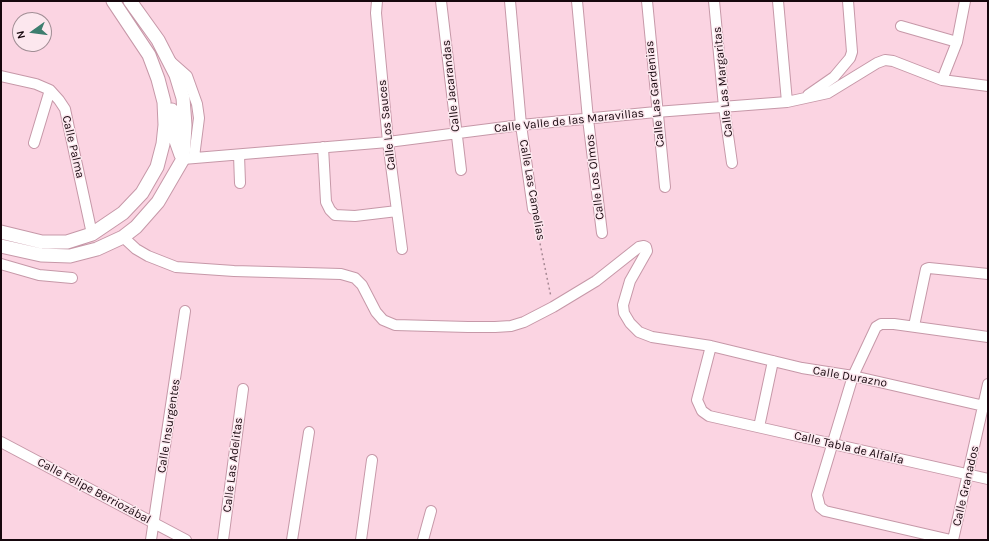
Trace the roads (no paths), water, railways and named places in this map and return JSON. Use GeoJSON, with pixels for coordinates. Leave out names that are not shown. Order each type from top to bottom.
{"type":"FeatureCollection","features":[{"type":"Feature","properties":{"kind":"main road"},"geometry":{"type":"LineString","coordinates":[[113,1],[149,55],[163,72],[167,81],[178,150],[188,158]]}},
{"type":"Feature","properties":{"kind":"main road"},"geometry":{"type":"LineString","coordinates":[[1,246],[41,255],[70,256],[96,249],[123,237],[136,227],[158,202],[188,158],[183,98],[170,61],[130,1]]}},
{"type":"Feature","properties":{"kind":"main road"},"geometry":{"type":"LineString","coordinates":[[92,234],[123,213],[142,193],[157,167],[164,144],[164,102],[158,79],[149,55]]}},
{"type":"Feature","properties":{"kind":"main road"},"geometry":{"type":"LineString","coordinates":[[1,232],[42,242],[67,242],[92,234],[105,232],[123,222],[141,205],[164,171],[188,158]]}},
{"type":"Feature","properties":{"kind":"street","name":"Calle Los Sauces"},"geometry":{"type":"LineString","coordinates":[[377,1],[376,13],[388,142],[402,249]]}},
{"type":"Feature","properties":{"kind":"street","name":"Calle Jacarandas"},"geometry":{"type":"LineString","coordinates":[[441,1],[461,170]]}},
{"type":"Feature","properties":{"kind":"street","name":"Calle Las Camelias"},"geometry":{"type":"LineString","coordinates":[[510,1],[521,125],[533,209]]}},
{"type":"Feature","properties":{"kind":"street","name":"Calle Los Olmos"},"geometry":{"type":"LineString","coordinates":[[578,1],[588,119],[602,233]]}},
{"type":"Feature","properties":{"kind":"street","name":"Calle Las Gardenias"},"geometry":{"type":"LineString","coordinates":[[647,1],[656,112],[665,187]]}},
{"type":"Feature","properties":{"kind":"street","name":"Calle Las Margaritas"},"geometry":{"type":"LineString","coordinates":[[714,1],[724,107],[732,163]]}},
{"type":"Feature","properties":{"kind":"street"},"geometry":{"type":"LineString","coordinates":[[778,1],[787,102]]}},
{"type":"Feature","properties":{"kind":"street"},"geometry":{"type":"LineString","coordinates":[[801,100],[826,84],[850,58],[853,45],[848,1]]}},
{"type":"Feature","properties":{"kind":"street"},"geometry":{"type":"LineString","coordinates":[[942,80],[957,42],[965,1]]}},
{"type":"Feature","properties":{"kind":"street"},"geometry":{"type":"LineString","coordinates":[[901,26],[957,42]]}},
{"type":"Feature","properties":{"kind":"street","name":"Calle Valle de las Maravillas"},"geometry":{"type":"LineString","coordinates":[[188,158],[388,142],[521,125],[656,112],[787,102],[828,93],[876,63],[885,60],[894,61],[942,80],[988,86]]}},
{"type":"Feature","properties":{"kind":"street","name":"Calle Palma"},"geometry":{"type":"LineString","coordinates":[[1,76],[36,84],[50,90],[65,109],[92,234]]}},
{"type":"Feature","properties":{"kind":"street"},"geometry":{"type":"LineString","coordinates":[[34,143],[50,90]]}},
{"type":"Feature","properties":{"kind":"street"},"geometry":{"type":"LineString","coordinates":[[323,147],[326,202],[330,210],[335,215],[343,217],[397,211]]}},
{"type":"Feature","properties":{"kind":"street"},"geometry":{"type":"LineString","coordinates":[[239,155],[240,183]]}},
{"type":"Feature","properties":{"kind":"street","name":"Calle Durazno"},"geometry":{"type":"LineString","coordinates":[[123,237],[136,249],[176,268],[219,271],[341,274],[355,278],[362,285],[376,312],[383,320],[395,325],[488,327],[511,326],[553,307],[596,281],[639,247],[644,246],[646,247],[647,251],[630,281],[622,306],[630,323],[639,332],[652,337],[712,346],[773,362],[853,376],[985,406]]}},
{"type":"Feature","properties":{"kind":"street"},"geometry":{"type":"LineString","coordinates":[[1,264],[39,275],[72,278]]}},
{"type":"Feature","properties":{"kind":"street"},"geometry":{"type":"LineString","coordinates":[[914,326],[925,272],[929,268],[988,274]]}},
{"type":"Feature","properties":{"kind":"street","name":"Calle Insurgentes"},"geometry":{"type":"LineString","coordinates":[[151,540],[185,311]]}},
{"type":"Feature","properties":{"kind":"street"},"geometry":{"type":"LineString","coordinates":[[952,540],[834,513],[820,507],[817,495],[853,376],[876,327],[888,324],[914,326],[988,337]]}},
{"type":"Feature","properties":{"kind":"street","name":"Calle Tabla de Alfalfa"},"geometry":{"type":"LineString","coordinates":[[712,346],[697,400],[702,412],[709,416],[988,479]]}},
{"type":"Feature","properties":{"kind":"street"},"geometry":{"type":"LineString","coordinates":[[759,427],[773,362]]}},
{"type":"Feature","properties":{"kind":"street","name":"Calle Granados"},"geometry":{"type":"LineString","coordinates":[[952,540],[985,406],[988,384]]}},
{"type":"Feature","properties":{"kind":"street","name":"Calle Las Adelitas"},"geometry":{"type":"LineString","coordinates":[[223,540],[243,389]]}},
{"type":"Feature","properties":{"kind":"street"},"geometry":{"type":"LineString","coordinates":[[292,540],[309,432]]}},
{"type":"Feature","properties":{"kind":"street","name":"Calle Felipe Berriozábal"},"geometry":{"type":"LineString","coordinates":[[1,442],[186,540]]}},
{"type":"Feature","properties":{"kind":"street"},"geometry":{"type":"LineString","coordinates":[[361,540],[372,460]]}},
{"type":"Feature","properties":{"kind":"street"},"geometry":{"type":"LineString","coordinates":[[423,540],[431,512]]}}]}
